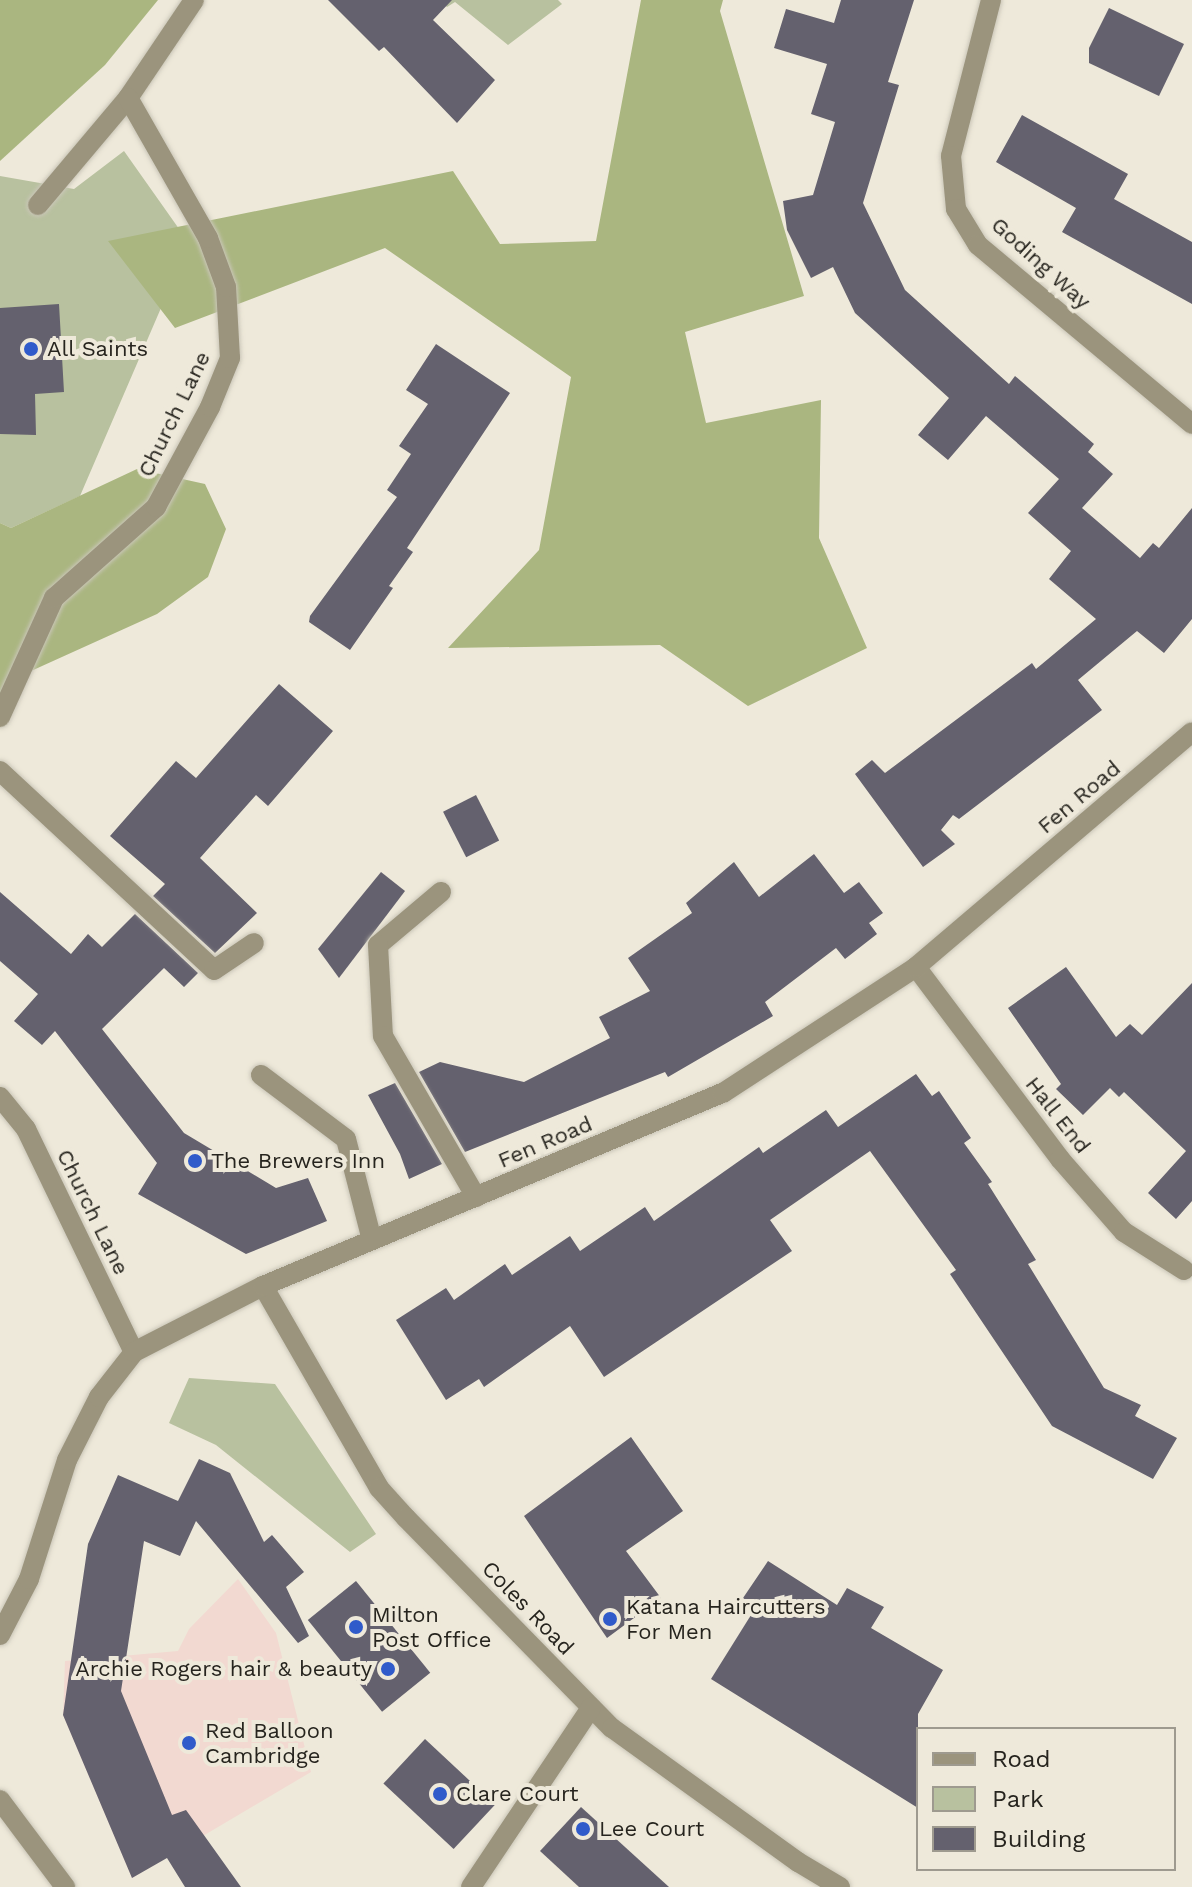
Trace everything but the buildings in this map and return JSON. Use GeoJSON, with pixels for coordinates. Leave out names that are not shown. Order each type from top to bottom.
{"type":"FeatureCollection","features":[{"type":"Feature","properties":{"kind":"street"},"geometry":{"type":"LineString","coordinates":[[38,205],[128,98],[194,0]]}},
{"type":"Feature","properties":{"kind":"street","name":"Goding Way"},"geometry":{"type":"LineString","coordinates":[[991,0],[951,156],[956,209],[978,245],[1192,424]]}},
{"type":"Feature","properties":{"kind":"street","name":"Church Lane"},"geometry":{"type":"LineString","coordinates":[[0,717],[54,598],[156,507],[210,407],[230,358],[226,287],[208,238],[128,98]]}},
{"type":"Feature","properties":{"kind":"street","name":"Fen Road"},"geometry":{"type":"LineString","coordinates":[[0,1635],[29,1579],[67,1460],[99,1397],[134,1352],[263,1286],[723,1093],[916,967],[1192,732]]}},
{"type":"Feature","properties":{"kind":"street"},"geometry":{"type":"LineString","coordinates":[[0,771],[214,970],[254,943]]}},
{"type":"Feature","properties":{"kind":"street"},"geometry":{"type":"LineString","coordinates":[[441,892],[378,945],[383,1036],[476,1197]]}},
{"type":"Feature","properties":{"kind":"street","name":"Hall End"},"geometry":{"type":"LineString","coordinates":[[916,967],[1060,1159],[1124,1232],[1184,1270]]}},
{"type":"Feature","properties":{"kind":"street"},"geometry":{"type":"LineString","coordinates":[[261,1075],[346,1139],[372,1240]]}},
{"type":"Feature","properties":{"kind":"street","name":"Church Lane"},"geometry":{"type":"LineString","coordinates":[[0,1097],[26,1129],[134,1352]]}},
{"type":"Feature","properties":{"kind":"street","name":"Coles Road"},"geometry":{"type":"LineString","coordinates":[[263,1286],[379,1488],[591,1708],[625,1737],[798,1862],[840,1887]]}},
{"type":"Feature","properties":{"kind":"street"},"geometry":{"type":"LineString","coordinates":[[471,1887],[591,1708]]}},
{"type":"Feature","properties":{"kind":"street"},"geometry":{"type":"LineString","coordinates":[[0,1800],[65,1887]]}},
{"type":"Feature","properties":{"kind":"shaded area","name":"Red Balloon Cambridge"},"geometry":{"type":"Polygon","coordinates":[[[238,1579],[276,1633],[311,1772],[132,1878],[63,1715],[65,1661],[178,1651],[189,1629],[238,1579]]]}},
{"type":"Feature","properties":{"kind":"green space"},"geometry":{"type":"Polygon","coordinates":[[[0,0],[158,0],[105,65],[0,161],[0,0]]]}},
{"type":"Feature","properties":{"kind":"green space"},"geometry":{"type":"Polygon","coordinates":[[[440,0],[558,0],[562,4],[508,45],[455,2],[447,7],[440,0]]]}},
{"type":"Feature","properties":{"kind":"green space"},"geometry":{"type":"Polygon","coordinates":[[[641,0],[723,0],[720,11],[804,296],[685,332],[706,423],[821,400],[819,538],[867,648],[748,706],[660,645],[448,648],[539,550],[571,377],[385,248],[175,328],[108,241],[453,171],[500,244],[596,241],[641,0]]]}},
{"type":"Feature","properties":{"kind":"green space"},"geometry":{"type":"Polygon","coordinates":[[[124,151],[189,243],[80,496],[11,528],[0,523],[0,176],[74,189],[124,151]]]}},
{"type":"Feature","properties":{"kind":"green space"},"geometry":{"type":"Polygon","coordinates":[[[137,469],[205,484],[226,529],[208,577],[157,614],[31,671],[0,713],[0,523],[11,528],[137,469]]]}},
{"type":"Feature","properties":{"kind":"green space"},"geometry":{"type":"Polygon","coordinates":[[[189,1378],[275,1384],[376,1534],[350,1552],[216,1445],[169,1423],[189,1378]]]}},
{"type":"Feature","properties":{"kind":"place","name":"All Saints"},"geometry":{"type":"Point","coordinates":[31,349]}},
{"type":"Feature","properties":{"kind":"place","name":"The Brewers Inn"},"geometry":{"type":"Point","coordinates":[195,1161]}},
{"type":"Feature","properties":{"kind":"place","name":"Katana Haircutters For Men"},"geometry":{"type":"Point","coordinates":[610,1619]}},
{"type":"Feature","properties":{"kind":"place","name":"Milton Post Office"},"geometry":{"type":"Point","coordinates":[356,1627]}},
{"type":"Feature","properties":{"kind":"place","name":"Archie Rogers hair & beauty"},"geometry":{"type":"Point","coordinates":[388,1669]}},
{"type":"Feature","properties":{"kind":"place","name":"Red Balloon Cambridge"},"geometry":{"type":"Point","coordinates":[189,1743]}},
{"type":"Feature","properties":{"kind":"place","name":"Clare Court"},"geometry":{"type":"Point","coordinates":[440,1794]}},
{"type":"Feature","properties":{"kind":"place","name":"Lee Court"},"geometry":{"type":"Point","coordinates":[583,1829]}}]}
